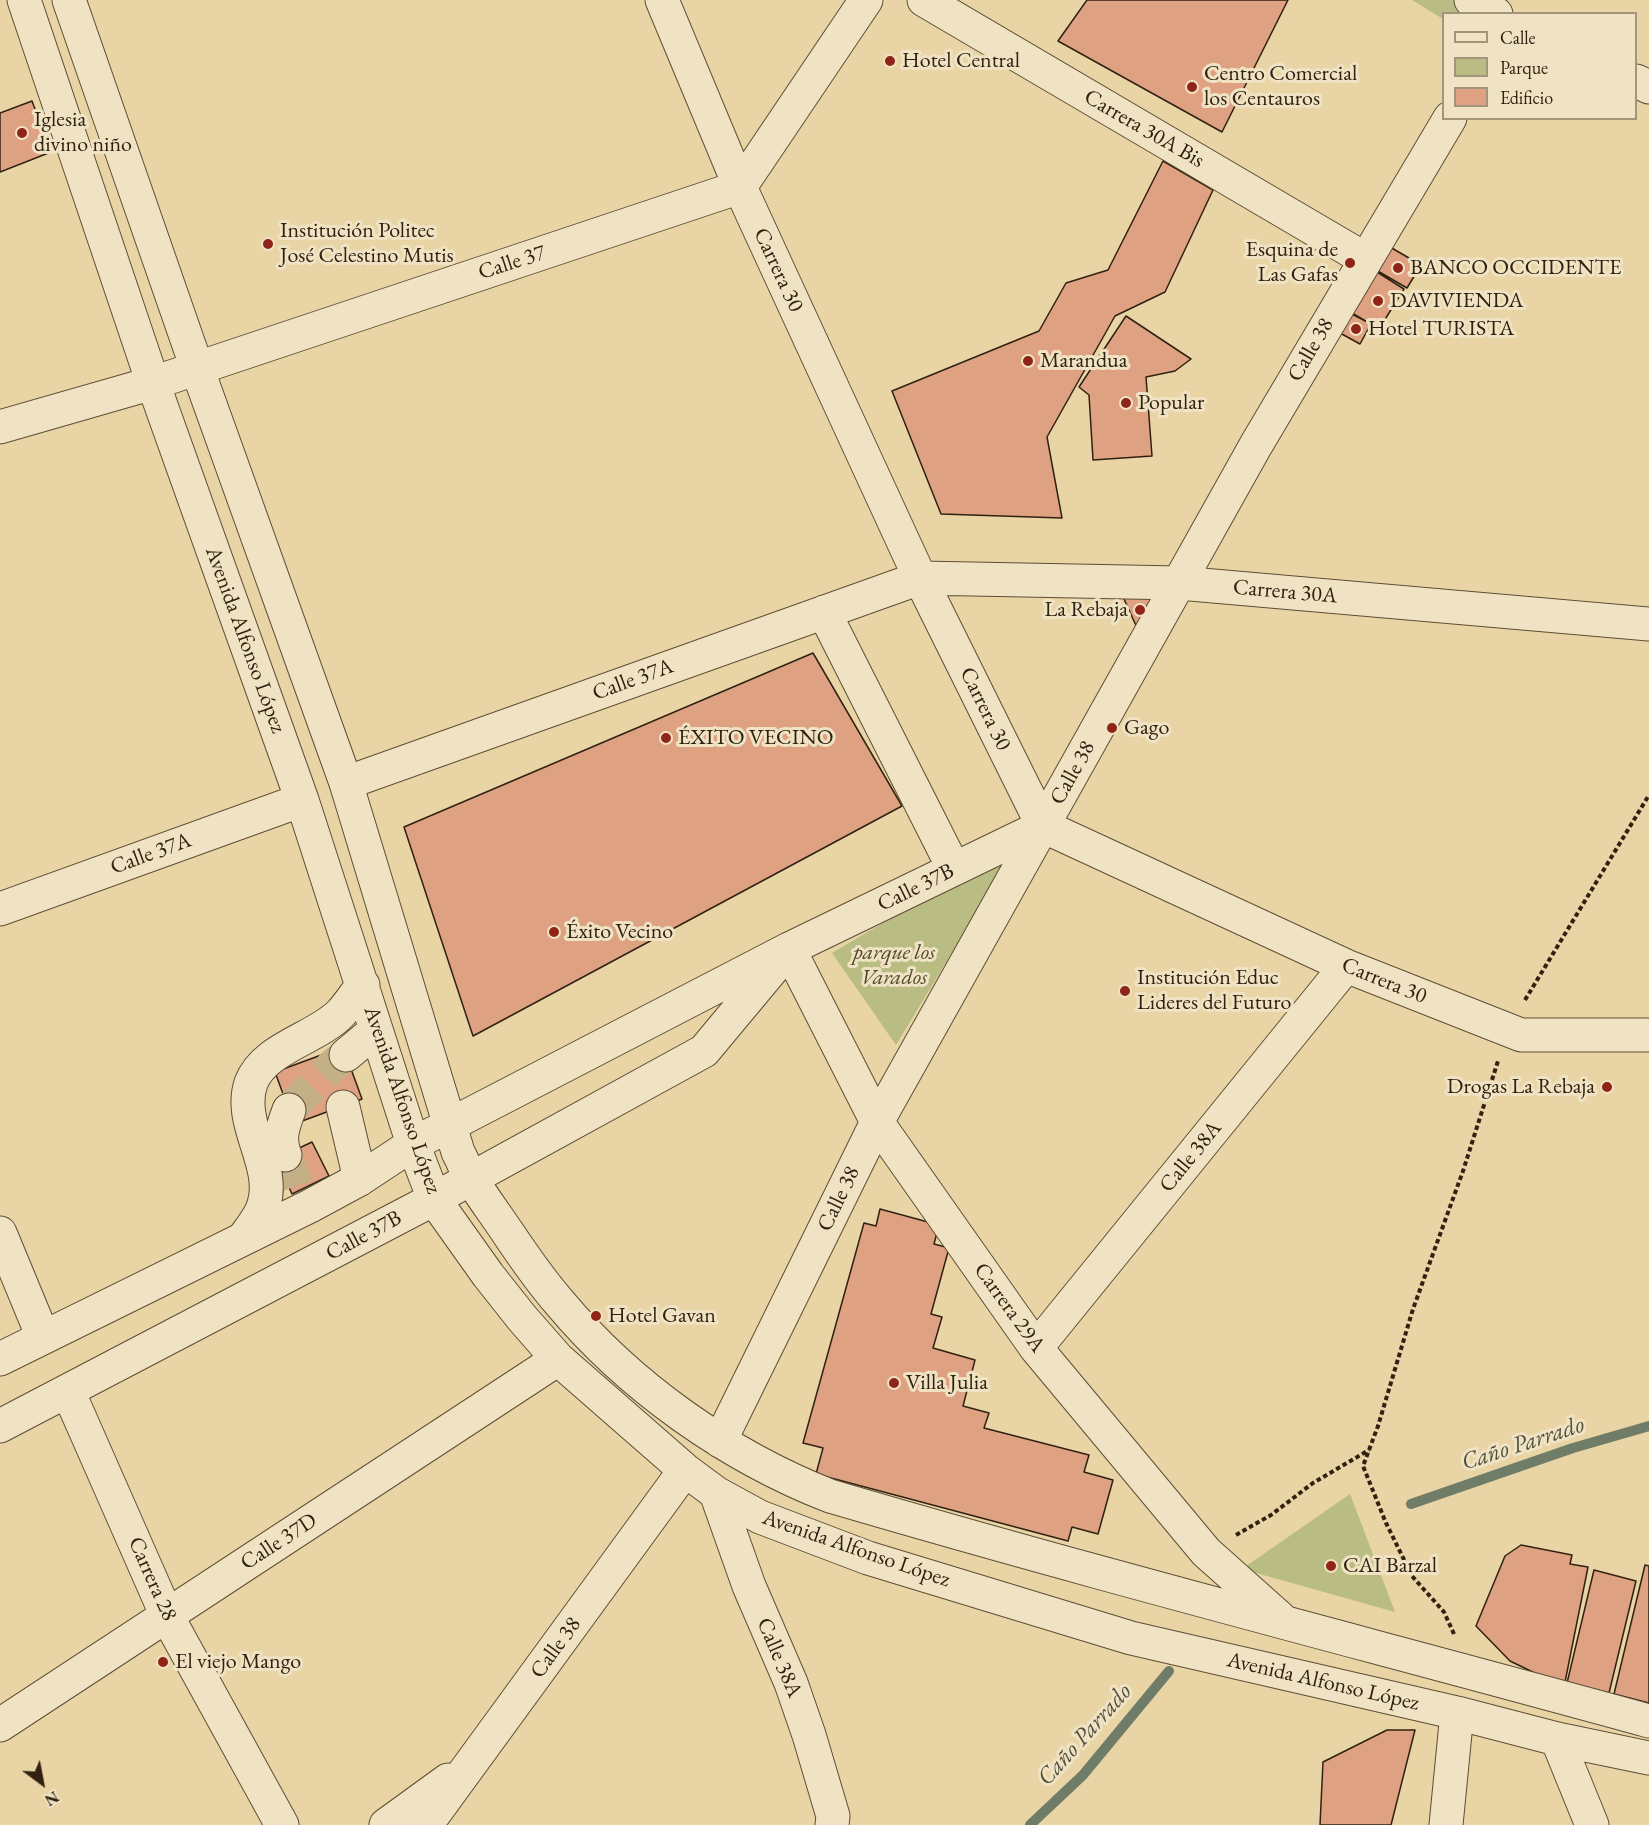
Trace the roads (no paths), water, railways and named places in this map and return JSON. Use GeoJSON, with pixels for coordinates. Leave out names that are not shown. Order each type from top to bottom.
{"type":"FeatureCollection","features":[{"type":"Feature","properties":{"kind":"street","name":"Avenida Alfonso López"},"geometry":{"type":"LineString","coordinates":[[24,0],[153,383],[302,800],[413,1144],[434,1199],[522,1318],[558,1359],[686,1470],[716,1493],[760,1517],[868,1558],[1131,1638],[1457,1713],[1557,1739],[1649,1758]]}},
{"type":"Feature","properties":{"kind":"street","name":"Avenida Alfonso López"},"geometry":{"type":"LineString","coordinates":[[69,0],[197,368],[346,783],[458,1152],[471,1179],[532,1268],[591,1338],[660,1398],[720,1441],[761,1466],[830,1496],[1286,1624],[1649,1721]]}},
{"type":"Feature","properties":{"kind":"street","name":"Carrera 30"},"geometry":{"type":"LineString","coordinates":[[662,0],[740,187],[920,578],[1043,826],[1346,966],[1521,1035],[1649,1035]]}},
{"type":"Feature","properties":{"kind":"street"},"geometry":{"type":"LineString","coordinates":[[740,187],[866,0]]}},
{"type":"Feature","properties":{"kind":"street","name":"Carrera 30A Bis"},"geometry":{"type":"LineString","coordinates":[[924,0],[1365,259]]}},
{"type":"Feature","properties":{"kind":"street"},"geometry":{"type":"LineString","coordinates":[[1471,0],[1492,12]]}},
{"type":"Feature","properties":{"kind":"street","name":"Calle 38"},"geometry":{"type":"LineString","coordinates":[[720,1441],[877,1122],[1256,445],[1449,120]]}},
{"type":"Feature","properties":{"kind":"street","name":"Calle 37"},"geometry":{"type":"LineString","coordinates":[[0,427],[153,383],[740,187]]}},
{"type":"Feature","properties":{"kind":"street","name":"Carrera 30A"},"geometry":{"type":"LineString","coordinates":[[920,578],[1179,583],[1649,624]]}},
{"type":"Feature","properties":{"kind":"street","name":"Calle 37A"},"geometry":{"type":"LineString","coordinates":[[346,783],[920,578]]}},
{"type":"Feature","properties":{"kind":"street"},"geometry":{"type":"LineString","coordinates":[[824,612],[954,869]]}},
{"type":"Feature","properties":{"kind":"street","name":"Calle 37A"},"geometry":{"type":"LineString","coordinates":[[0,909],[302,800]]}},
{"type":"Feature","properties":{"kind":"street","name":"Calle 37B"},"geometry":{"type":"LineString","coordinates":[[0,1359],[243,1239],[299,1201],[360,1179],[413,1144],[789,950],[1043,826]]}},
{"type":"Feature","properties":{"kind":"street","name":"Calle 37B"},"geometry":{"type":"LineString","coordinates":[[0,1426],[434,1199],[704,1051],[789,950]]}},
{"type":"Feature","properties":{"kind":"street","name":"Carrera 29A"},"geometry":{"type":"LineString","coordinates":[[789,950],[877,1122],[1036,1348],[1206,1552],[1286,1624]]}},
{"type":"Feature","properties":{"kind":"street","name":"Calle 38A"},"geometry":{"type":"LineString","coordinates":[[1036,1348],[1346,966]]}},
{"type":"Feature","properties":{"kind":"street"},"geometry":{"type":"LineString","coordinates":[[243,1239],[264,1204],[266,1185],[264,1168],[247,1103],[251,1083],[260,1067],[277,1053],[318,1030],[340,1014],[363,985]]}},
{"type":"Feature","properties":{"kind":"street"},"geometry":{"type":"LineString","coordinates":[[346,1055],[376,1030]]}},
{"type":"Feature","properties":{"kind":"street"},"geometry":{"type":"LineString","coordinates":[[343,1107],[360,1179]]}},
{"type":"Feature","properties":{"kind":"street"},"geometry":{"type":"LineString","coordinates":[[285,1155],[281,1146],[281,1132],[289,1110]]}},
{"type":"Feature","properties":{"kind":"street"},"geometry":{"type":"LineString","coordinates":[[0,1233],[43,1337]]}},
{"type":"Feature","properties":{"kind":"street","name":"Calle 37D"},"geometry":{"type":"LineString","coordinates":[[0,1725],[558,1359]]}},
{"type":"Feature","properties":{"kind":"street","name":"Carrera 28"},"geometry":{"type":"LineString","coordinates":[[68,1391],[167,1616],[282,1825]]}},
{"type":"Feature","properties":{"kind":"street","name":"Calle 38"},"geometry":{"type":"LineString","coordinates":[[426,1825],[686,1470]]}},
{"type":"Feature","properties":{"kind":"street","name":"Calle 38A"},"geometry":{"type":"LineString","coordinates":[[716,1493],[749,1586],[798,1704],[833,1816],[832,1825]]}},
{"type":"Feature","properties":{"kind":"street"},"geometry":{"type":"LineString","coordinates":[[1446,1825],[1457,1713]]}},
{"type":"Feature","properties":{"kind":"street"},"geometry":{"type":"LineString","coordinates":[[1557,1739],[1592,1825]]}},
{"type":"Feature","properties":{"kind":"street"},"geometry":{"type":"LineString","coordinates":[[386,1825],[472,1762]]}},
{"type":"Feature","properties":{"kind":"street"},"geometry":{"type":"LineString","coordinates":[[1450,1790],[1472,1825]]}},
{"type":"Feature","properties":{"kind":"waterway","name":"Caño Parrado"},"geometry":{"type":"LineString","coordinates":[[1411,1504],[1573,1448],[1649,1426]]}},
{"type":"Feature","properties":{"kind":"waterway","name":"Caño Parrado"},"geometry":{"type":"LineString","coordinates":[[1030,1825],[1083,1775],[1169,1671]]}},
{"type":"Feature","properties":{"kind":"tunnel"},"geometry":{"type":"LineString","coordinates":[[289,1110],[333,1065],[346,1055]]}},
{"type":"Feature","properties":{"kind":"tunnel"},"geometry":{"type":"LineString","coordinates":[[285,1155],[298,1191]]}},
{"type":"Feature","properties":{"kind":"place","name":"Hotel Central"},"geometry":{"type":"Point","coordinates":[890,61]}},
{"type":"Feature","properties":{"kind":"place","name":"Centro Comercial los Centauros"},"geometry":{"type":"Point","coordinates":[1192,87]}},
{"type":"Feature","properties":{"kind":"place","name":"Iglesia divino niño"},"geometry":{"type":"Point","coordinates":[22,133]}},
{"type":"Feature","properties":{"kind":"place","name":"Institución Politec José Celestino Mutis"},"geometry":{"type":"Point","coordinates":[268,244]}},
{"type":"Feature","properties":{"kind":"place","name":"Esquina de Las Gafas"},"geometry":{"type":"Point","coordinates":[1350,263]}},
{"type":"Feature","properties":{"kind":"place","name":"BANCO OCCIDENTE"},"geometry":{"type":"Point","coordinates":[1398,268]}},
{"type":"Feature","properties":{"kind":"place","name":"DAVIVIENDA"},"geometry":{"type":"Point","coordinates":[1378,301]}},
{"type":"Feature","properties":{"kind":"place","name":"Hotel TURISTA"},"geometry":{"type":"Point","coordinates":[1356,329]}},
{"type":"Feature","properties":{"kind":"place","name":"Marandua"},"geometry":{"type":"Point","coordinates":[1028,361]}},
{"type":"Feature","properties":{"kind":"place","name":"Popular"},"geometry":{"type":"Point","coordinates":[1126,403]}},
{"type":"Feature","properties":{"kind":"place","name":"La Rebaja"},"geometry":{"type":"Point","coordinates":[1140,610]}},
{"type":"Feature","properties":{"kind":"place","name":"Gago"},"geometry":{"type":"Point","coordinates":[1112,728]}},
{"type":"Feature","properties":{"kind":"place","name":"ÉXITO VECINO"},"geometry":{"type":"Point","coordinates":[666,738]}},
{"type":"Feature","properties":{"kind":"place","name":"Éxito Vecino"},"geometry":{"type":"Point","coordinates":[554,932]}},
{"type":"Feature","properties":{"kind":"place","name":"Institución Educ Lideres del Futuro"},"geometry":{"type":"Point","coordinates":[1125,991]}},
{"type":"Feature","properties":{"kind":"place","name":"Drogas La Rebaja"},"geometry":{"type":"Point","coordinates":[1607,1087]}},
{"type":"Feature","properties":{"kind":"place","name":"Hotel Gavan"},"geometry":{"type":"Point","coordinates":[596,1316]}},
{"type":"Feature","properties":{"kind":"place","name":"Villa Julia"},"geometry":{"type":"Point","coordinates":[894,1383]}},
{"type":"Feature","properties":{"kind":"place","name":"CAI Barzal"},"geometry":{"type":"Point","coordinates":[1331,1566]}},
{"type":"Feature","properties":{"kind":"place","name":"El viejo Mango"},"geometry":{"type":"Point","coordinates":[163,1662]}},
{"type":"Feature","properties":{"kind":"park label","name":"parque los Varados"},"geometry":{"type":"Point","coordinates":[894,966]}}]}
